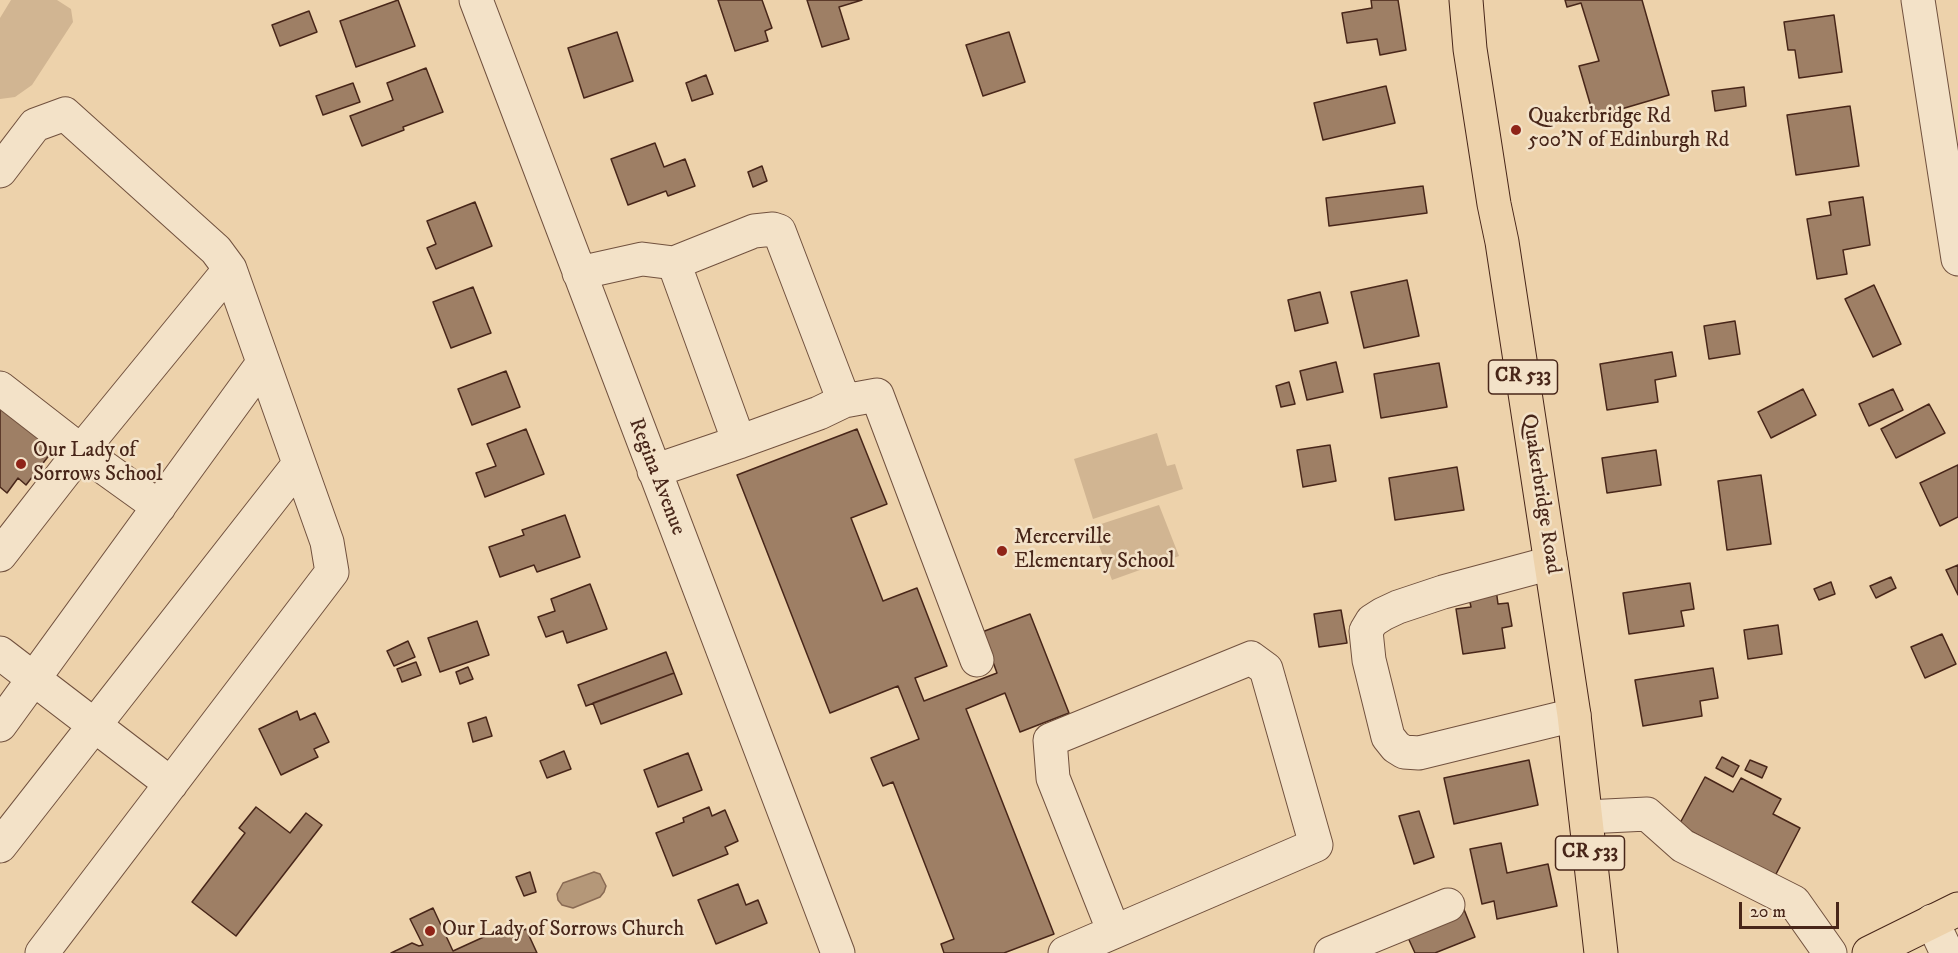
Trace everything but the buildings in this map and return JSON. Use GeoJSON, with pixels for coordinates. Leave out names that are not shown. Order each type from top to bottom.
{"type":"FeatureCollection","features":[{"type":"Feature","properties":{"kind":"main road","name":"Quakerbridge Road"},"geometry":{"type":"LineString","coordinates":[[1466,0],[1470,49],[1574,715],[1601,953]]}},
{"type":"Feature","properties":{"kind":"main road"},"geometry":{"type":"LineString","coordinates":[[1869,953],[1945,915]]}},
{"type":"Feature","properties":{"kind":"street","name":"Regina Avenue"},"geometry":{"type":"LineString","coordinates":[[477,0],[838,953]]}},
{"type":"Feature","properties":{"kind":"street"},"geometry":{"type":"LineString","coordinates":[[1918,0],[1958,259]]}},
{"type":"Feature","properties":{"kind":"street"},"geometry":{"type":"LineString","coordinates":[[0,171],[36,125],[65,114],[216,250],[230,269],[327,542],[332,572],[42,953]]}},
{"type":"Feature","properties":{"kind":"street"},"geometry":{"type":"LineString","coordinates":[[579,273],[642,260],[674,263],[754,231],[773,229],[779,231],[844,401]]}},
{"type":"Feature","properties":{"kind":"street"},"geometry":{"type":"LineString","coordinates":[[674,263],[739,442]]}},
{"type":"Feature","properties":{"kind":"street"},"geometry":{"type":"LineString","coordinates":[[0,555],[81,451],[230,269]]}},
{"type":"Feature","properties":{"kind":"street"},"geometry":{"type":"LineString","coordinates":[[0,725],[263,363]]}},
{"type":"Feature","properties":{"kind":"street"},"geometry":{"type":"LineString","coordinates":[[0,388],[81,451],[159,507]]}},
{"type":"Feature","properties":{"kind":"street"},"geometry":{"type":"LineString","coordinates":[[654,471],[739,442],[844,401],[877,395],[976,660]]}},
{"type":"Feature","properties":{"kind":"street"},"geometry":{"type":"LineString","coordinates":[[0,846],[299,464]]}},
{"type":"Feature","properties":{"kind":"street"},"geometry":{"type":"LineString","coordinates":[[1551,563],[1443,592],[1383,614],[1372,621],[1366,631],[1369,660],[1386,731],[1396,747],[1404,752],[1419,753],[1574,715]]}},
{"type":"Feature","properties":{"kind":"street"},"geometry":{"type":"LineString","coordinates":[[0,653],[171,784]]}},
{"type":"Feature","properties":{"kind":"street"},"geometry":{"type":"LineString","coordinates":[[1065,953],[1114,932],[1316,845],[1266,669],[1251,658],[1050,740],[1053,778],[1114,932]]}},
{"type":"Feature","properties":{"kind":"street"},"geometry":{"type":"LineString","coordinates":[[1586,817],[1647,814],[1683,846],[1794,902],[1830,953]]}},
{"type":"Feature","properties":{"kind":"street"},"geometry":{"type":"LineString","coordinates":[[1331,953],[1448,905]]}},
{"type":"Feature","properties":{"kind":"street"},"geometry":{"type":"LineString","coordinates":[[1945,915],[1947,953]]}},
{"type":"Feature","properties":{"kind":"shaded area"},"geometry":{"type":"Polygon","coordinates":[[[11,0],[57,0],[71,9],[73,22],[32,85],[15,97],[0,99],[0,18],[11,0]]]}},
{"type":"Feature","properties":{"kind":"shaded area"},"geometry":{"type":"Polygon","coordinates":[[[1157,433],[1167,466],[1175,464],[1183,489],[1093,519],[1074,459],[1157,433]]]}},
{"type":"Feature","properties":{"kind":"shaded area"},"geometry":{"type":"Polygon","coordinates":[[[1159,505],[1179,556],[1112,580],[1092,527],[1159,505]]]}},
{"type":"Feature","properties":{"kind":"shaded area"},"geometry":{"type":"Polygon","coordinates":[[[594,872],[600,874],[606,886],[600,897],[573,908],[562,905],[557,894],[563,883],[594,872]]]}},
{"type":"Feature","properties":{"kind":"place","name":"Quakerbridge Rd 500'N of Edinburgh Rd"},"geometry":{"type":"Point","coordinates":[1516,130]}},
{"type":"Feature","properties":{"kind":"place","name":"Our Lady of Sorrows School"},"geometry":{"type":"Point","coordinates":[21,464]}},
{"type":"Feature","properties":{"kind":"place","name":"Mercerville Elementary School"},"geometry":{"type":"Point","coordinates":[1002,551]}},
{"type":"Feature","properties":{"kind":"place","name":"Our Lady of Sorrows Church"},"geometry":{"type":"Point","coordinates":[430,931]}}]}
